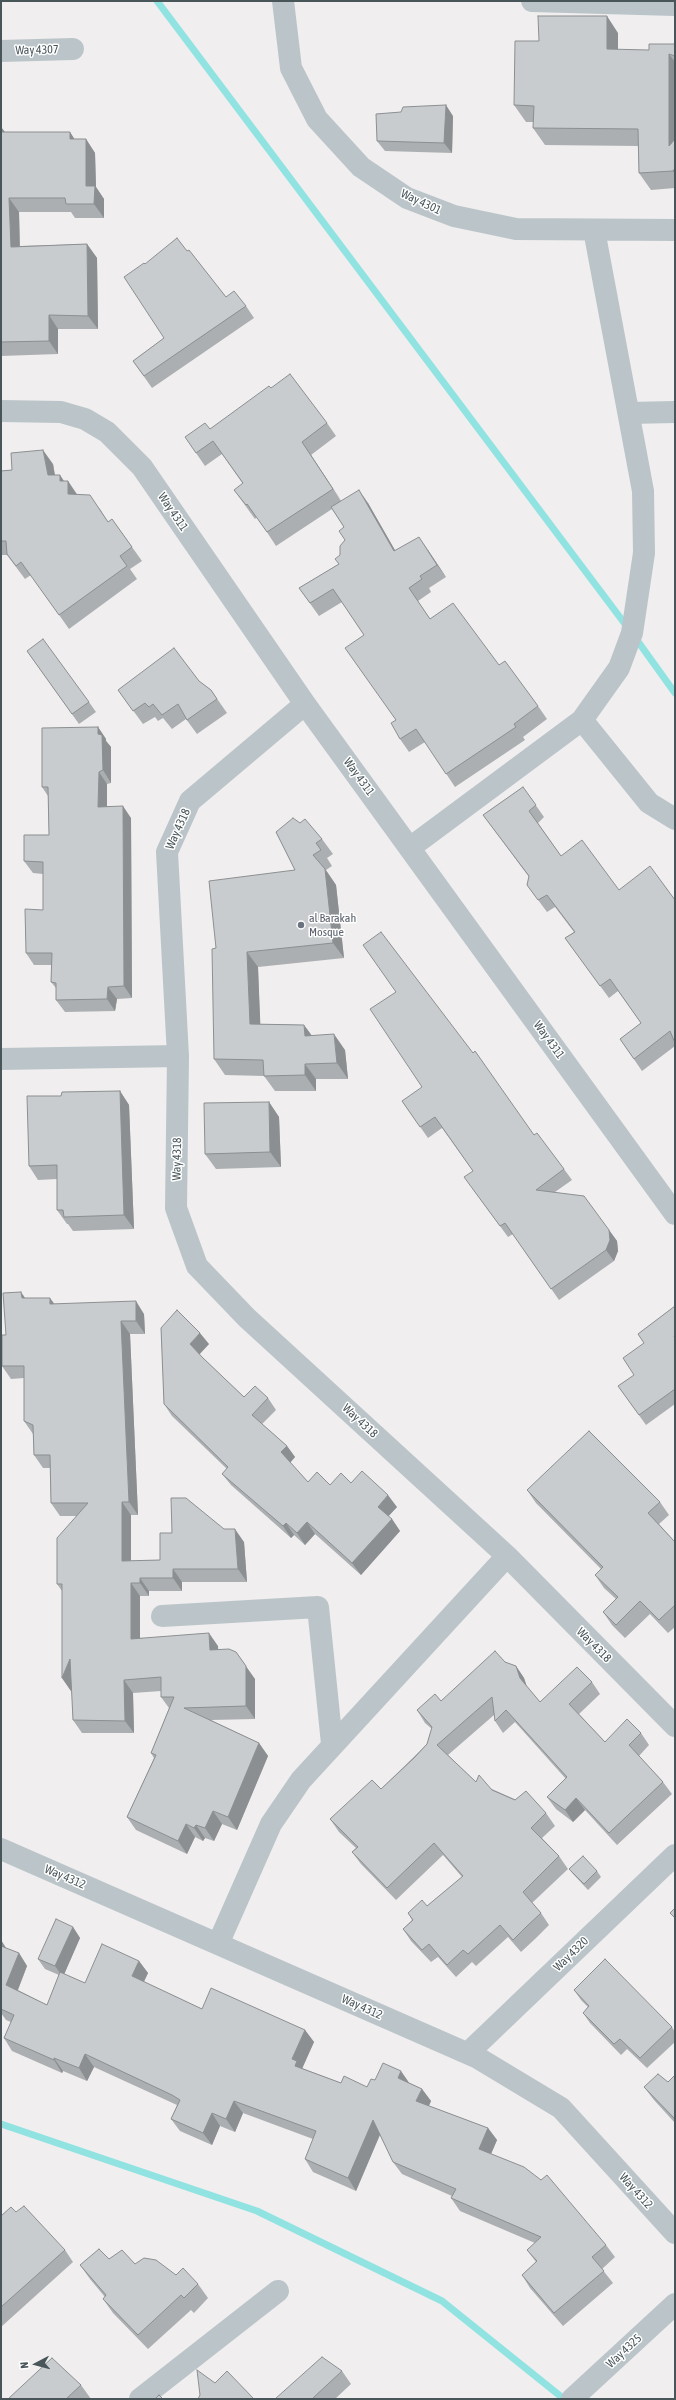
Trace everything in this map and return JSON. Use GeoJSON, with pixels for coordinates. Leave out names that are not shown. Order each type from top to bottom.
{"type":"FeatureCollection","features":[{"type":"Feature","properties":{"kind":"street","name":"Way 4301"},"geometry":{"type":"LineString","coordinates":[[284,1],[291,68],[317,119],[361,167],[407,198],[454,216],[516,229],[675,230]]}},
{"type":"Feature","properties":{"kind":"street"},"geometry":{"type":"LineString","coordinates":[[532,1],[675,5]]}},
{"type":"Feature","properties":{"kind":"street","name":"Way 4307"},"geometry":{"type":"LineString","coordinates":[[1,51],[73,49]]}},
{"type":"Feature","properties":{"kind":"street"},"geometry":{"type":"LineString","coordinates":[[411,847],[582,720],[619,668],[632,633],[644,545],[643,491],[594,230]]}},
{"type":"Feature","properties":{"kind":"street","name":"Way 4311"},"geometry":{"type":"LineString","coordinates":[[1,411],[61,412],[85,420],[107,432],[126,448],[142,467],[305,704],[411,847],[675,1214]]}},
{"type":"Feature","properties":{"kind":"street"},"geometry":{"type":"LineString","coordinates":[[629,413],[675,412]]}},
{"type":"Feature","properties":{"kind":"street","name":"Way 4318"},"geometry":{"type":"LineString","coordinates":[[305,704],[190,801],[166,852],[178,1056],[176,1208],[197,1266],[247,1318],[507,1556],[675,1726]]}},
{"type":"Feature","properties":{"kind":"street"},"geometry":{"type":"LineString","coordinates":[[582,720],[648,803],[675,820]]}},
{"type":"Feature","properties":{"kind":"street"},"geometry":{"type":"LineString","coordinates":[[1,1059],[178,1056]]}},
{"type":"Feature","properties":{"kind":"street"},"geometry":{"type":"LineString","coordinates":[[218,1944],[271,1824],[301,1780],[332,1744],[507,1556]]}},
{"type":"Feature","properties":{"kind":"street"},"geometry":{"type":"LineString","coordinates":[[162,1616],[318,1607],[332,1744]]}},
{"type":"Feature","properties":{"kind":"street","name":"Way 4312"},"geometry":{"type":"LineString","coordinates":[[1,1849],[468,2053],[562,2108],[675,2233]]}},
{"type":"Feature","properties":{"kind":"street","name":"Way 4320"},"geometry":{"type":"LineString","coordinates":[[468,2053],[675,1855]]}},
{"type":"Feature","properties":{"kind":"street"},"geometry":{"type":"LineString","coordinates":[[140,2399],[278,2291]]}},
{"type":"Feature","properties":{"kind":"street","name":"Way 4325"},"geometry":{"type":"LineString","coordinates":[[572,2399],[675,2304]]}},
{"type":"Feature","properties":{"kind":"building"},"geometry":{"type":"Polygon","coordinates":[[[538,16],[607,16],[607,49],[649,50],[649,44],[675,44],[675,56],[669,54],[669,146],[675,139],[675,168],[673,171],[639,173],[638,129],[533,128],[534,106],[514,105],[515,41],[539,41],[538,16]]]}},
{"type":"Feature","properties":{"kind":"building"},"geometry":{"type":"Polygon","coordinates":[[[446,105],[444,143],[377,141],[376,114],[401,112],[403,107],[446,105]]]}},
{"type":"Feature","properties":{"kind":"building"},"geometry":{"type":"Polygon","coordinates":[[[1,132],[70,132],[70,139],[86,139],[86,186],[95,186],[94,204],[66,204],[65,198],[9,198],[11,247],[87,244],[88,316],[49,315],[49,341],[1,342],[1,132]]]}},
{"type":"Feature","properties":{"kind":"building"},"geometry":{"type":"Polygon","coordinates":[[[177,238],[187,251],[189,250],[226,297],[234,291],[246,306],[144,376],[133,361],[164,338],[124,277],[144,263],[145,264],[177,238]]]}},
{"type":"Feature","properties":{"kind":"building"},"geometry":{"type":"Polygon","coordinates":[[[290,374],[327,423],[302,442],[333,489],[267,532],[247,504],[246,505],[234,490],[243,483],[213,441],[196,453],[185,437],[205,423],[210,429],[269,386],[271,388],[290,374]]]}},
{"type":"Feature","properties":{"kind":"building"},"geometry":{"type":"Polygon","coordinates":[[[43,450],[48,475],[60,475],[60,481],[68,481],[68,494],[90,495],[108,522],[112,519],[132,547],[120,556],[127,566],[59,615],[21,562],[16,566],[7,554],[6,541],[1,541],[1,471],[12,470],[11,453],[43,450]]]}},
{"type":"Feature","properties":{"kind":"building"},"geometry":{"type":"Polygon","coordinates":[[[359,490],[394,551],[419,537],[437,565],[420,576],[422,579],[409,588],[430,619],[453,603],[499,665],[505,661],[538,706],[514,724],[516,727],[446,774],[416,729],[400,739],[391,723],[396,720],[345,648],[364,635],[333,589],[310,603],[299,588],[339,564],[335,559],[340,555],[340,546],[345,540],[339,531],[344,527],[331,507],[359,490]]]}},
{"type":"Feature","properties":{"kind":"building"},"geometry":{"type":"Polygon","coordinates":[[[43,639],[89,702],[72,714],[27,651],[43,639]]]}},
{"type":"Feature","properties":{"kind":"building"},"geometry":{"type":"Polygon","coordinates":[[[174,648],[199,681],[211,690],[217,699],[187,720],[178,704],[162,715],[153,704],[149,707],[145,703],[133,711],[118,690],[174,648]]]}},
{"type":"Feature","properties":{"kind":"building"},"geometry":{"type":"Polygon","coordinates":[[[98,727],[98,734],[102,735],[103,770],[99,772],[98,807],[123,806],[124,986],[108,987],[107,999],[56,1000],[56,983],[51,982],[52,953],[26,953],[25,909],[43,910],[43,862],[24,861],[24,835],[49,835],[48,787],[42,787],[42,728],[98,727]]]}},
{"type":"Feature","properties":{"kind":"building"},"geometry":{"type":"Polygon","coordinates":[[[523,787],[536,805],[529,811],[561,856],[582,840],[619,890],[650,866],[675,900],[675,1043],[670,1031],[634,1059],[620,1039],[641,1023],[610,979],[600,986],[565,938],[575,932],[547,895],[538,900],[527,885],[529,876],[483,815],[523,787]]]}},
{"type":"Feature","properties":{"kind":"building"},"geometry":{"type":"Polygon","coordinates":[[[293,818],[300,823],[305,819],[322,839],[316,843],[321,850],[313,855],[325,869],[333,943],[247,952],[250,1024],[304,1025],[305,1036],[334,1034],[337,1063],[305,1064],[305,1075],[264,1076],[263,1060],[214,1059],[212,949],[216,948],[209,881],[295,870],[276,832],[293,818]]]}},
{"type":"Feature","properties":{"kind":"building"},"geometry":{"type":"Polygon","coordinates":[[[381,932],[473,1053],[475,1051],[534,1135],[537,1133],[564,1169],[536,1190],[584,1196],[609,1230],[610,1240],[606,1250],[551,1289],[505,1223],[500,1226],[464,1177],[473,1171],[435,1117],[420,1127],[402,1101],[422,1087],[370,1009],[396,992],[363,945],[381,932]]]}},
{"type":"Feature","properties":{"kind":"building"},"geometry":{"type":"Polygon","coordinates":[[[120,1091],[124,1215],[64,1217],[63,1210],[57,1210],[57,1165],[29,1166],[27,1096],[61,1096],[62,1092],[120,1091]]]}},
{"type":"Feature","properties":{"kind":"building"},"geometry":{"type":"Polygon","coordinates":[[[269,1102],[270,1152],[205,1154],[204,1103],[269,1102]]]}},
{"type":"Feature","properties":{"kind":"building"},"geometry":{"type":"Polygon","coordinates":[[[21,1292],[22,1298],[50,1298],[50,1304],[136,1301],[136,1321],[121,1321],[129,1502],[122,1502],[122,1561],[160,1560],[160,1533],[172,1533],[171,1498],[186,1498],[224,1529],[235,1529],[238,1569],[173,1569],[173,1578],[140,1578],[140,1583],[131,1583],[131,1639],[209,1633],[210,1650],[229,1649],[236,1652],[246,1666],[246,1706],[184,1708],[259,1743],[228,1817],[213,1811],[205,1828],[196,1825],[194,1828],[186,1824],[178,1841],[127,1817],[156,1755],[151,1753],[174,1697],[161,1697],[161,1677],[124,1680],[125,1721],[73,1720],[70,1659],[62,1678],[62,1584],[57,1584],[57,1538],[88,1503],[51,1503],[50,1455],[34,1455],[33,1425],[24,1421],[24,1366],[2,1366],[2,1335],[6,1335],[3,1293],[21,1292]]]}},
{"type":"Feature","properties":{"kind":"building"},"geometry":{"type":"Polygon","coordinates":[[[675,1306],[675,1389],[639,1415],[618,1386],[634,1375],[623,1358],[644,1343],[638,1334],[675,1306]]]}},
{"type":"Feature","properties":{"kind":"building"},"geometry":{"type":"Polygon","coordinates":[[[177,1310],[200,1333],[190,1344],[203,1358],[244,1397],[255,1386],[268,1398],[252,1415],[287,1446],[281,1452],[308,1482],[317,1472],[330,1485],[341,1473],[351,1483],[362,1471],[388,1495],[378,1507],[392,1519],[352,1563],[307,1522],[297,1533],[286,1523],[283,1526],[222,1474],[228,1467],[164,1404],[161,1328],[177,1310]]]}},
{"type":"Feature","properties":{"kind":"building"},"geometry":{"type":"Polygon","coordinates":[[[589,1431],[660,1502],[648,1513],[675,1542],[675,1605],[659,1620],[640,1601],[616,1625],[603,1612],[618,1597],[595,1575],[603,1567],[527,1490],[589,1431]]]}},
{"type":"Feature","properties":{"kind":"building"},"geometry":{"type":"Polygon","coordinates":[[[495,1651],[505,1662],[516,1666],[520,1678],[540,1702],[577,1667],[592,1682],[569,1704],[605,1742],[627,1719],[641,1733],[629,1745],[663,1782],[609,1833],[576,1798],[565,1810],[547,1797],[567,1777],[506,1710],[495,1721],[492,1697],[437,1745],[476,1782],[479,1775],[492,1790],[515,1800],[526,1791],[546,1813],[531,1828],[559,1856],[523,1892],[541,1913],[513,1940],[500,1925],[468,1954],[463,1950],[447,1965],[429,1944],[422,1950],[403,1929],[413,1920],[408,1913],[422,1900],[427,1906],[463,1876],[434,1843],[387,1888],[352,1852],[358,1847],[330,1819],[372,1780],[381,1789],[414,1758],[427,1744],[432,1727],[417,1710],[435,1694],[441,1701],[495,1651]]]}},
{"type":"Feature","properties":{"kind":"building"},"geometry":{"type":"Polygon","coordinates":[[[583,1856],[597,1871],[584,1884],[569,1869],[583,1856]]]}},
{"type":"Feature","properties":{"kind":"building"},"geometry":{"type":"Polygon","coordinates":[[[675,1908],[675,1918],[670,1913],[675,1908]]]}},
{"type":"Feature","properties":{"kind":"building"},"geometry":{"type":"Polygon","coordinates":[[[56,1919],[73,1927],[55,1966],[38,1959],[56,1919]]]}},
{"type":"Feature","properties":{"kind":"building"},"geometry":{"type":"Polygon","coordinates":[[[102,1944],[139,1961],[132,1976],[202,2009],[211,1988],[305,2030],[292,2059],[297,2061],[295,2066],[341,2083],[344,2076],[367,2087],[371,2079],[375,2080],[383,2063],[401,2071],[398,2078],[422,2089],[416,2101],[488,2128],[479,2149],[524,2167],[541,2180],[547,2175],[606,2245],[592,2257],[604,2271],[554,2313],[522,2275],[537,2261],[527,2250],[541,2237],[451,2198],[456,2189],[393,2162],[373,2120],[348,2178],[305,2159],[316,2131],[234,2101],[226,2119],[212,2113],[203,2133],[171,2119],[180,2100],[172,2095],[85,2054],[79,2068],[54,2058],[54,2060],[4,2038],[14,2015],[1,2009],[1,1946],[19,1953],[6,1985],[47,2005],[60,1972],[85,1983],[102,1944]]]}},
{"type":"Feature","properties":{"kind":"building"},"geometry":{"type":"Polygon","coordinates":[[[605,1959],[672,2027],[640,2058],[620,2039],[614,2044],[583,2013],[589,2006],[574,1990],[605,1959]]]}},
{"type":"Feature","properties":{"kind":"building"},"geometry":{"type":"Polygon","coordinates":[[[658,2074],[668,2082],[675,2075],[675,2119],[644,2087],[658,2074]]]}},
{"type":"Feature","properties":{"kind":"building"},"geometry":{"type":"Polygon","coordinates":[[[24,2206],[65,2250],[1,2307],[1,2216],[11,2207],[16,2212],[24,2206]]]}},
{"type":"Feature","properties":{"kind":"building"},"geometry":{"type":"Polygon","coordinates":[[[99,2249],[109,2259],[122,2250],[135,2264],[144,2258],[156,2260],[176,2275],[183,2268],[198,2284],[184,2298],[181,2295],[138,2335],[103,2299],[106,2295],[80,2265],[99,2249]]]}},
{"type":"Feature","properties":{"kind":"building"},"geometry":{"type":"Polygon","coordinates":[[[322,2357],[342,2371],[313,2398],[314,2399],[275,2399],[322,2357]]]}},
{"type":"Feature","properties":{"kind":"building"},"geometry":{"type":"Polygon","coordinates":[[[52,2358],[81,2385],[66,2399],[8,2399],[52,2358]]]}},
{"type":"Feature","properties":{"kind":"building"},"geometry":{"type":"Polygon","coordinates":[[[197,2370],[215,2383],[227,2371],[254,2399],[198,2399],[200,2395],[197,2370]]]}},
{"type":"Feature","properties":{"kind":"building"},"geometry":{"type":"Polygon","coordinates":[[[159,2395],[163,2399],[155,2399],[159,2395]]]}},
{"type":"Feature","properties":{"kind":"waterway"},"geometry":{"type":"LineString","coordinates":[[157,1],[628,628]]}},
{"type":"Feature","properties":{"kind":"waterway"},"geometry":{"type":"LineString","coordinates":[[634,636],[675,693]]}},
{"type":"Feature","properties":{"kind":"waterway"},"geometry":{"type":"LineString","coordinates":[[1,2124],[257,2211],[442,2301],[564,2399]]}},
{"type":"Feature","properties":{"kind":"place","name":"al Barakah Mosque"},"geometry":{"type":"Point","coordinates":[301,925]}}]}
